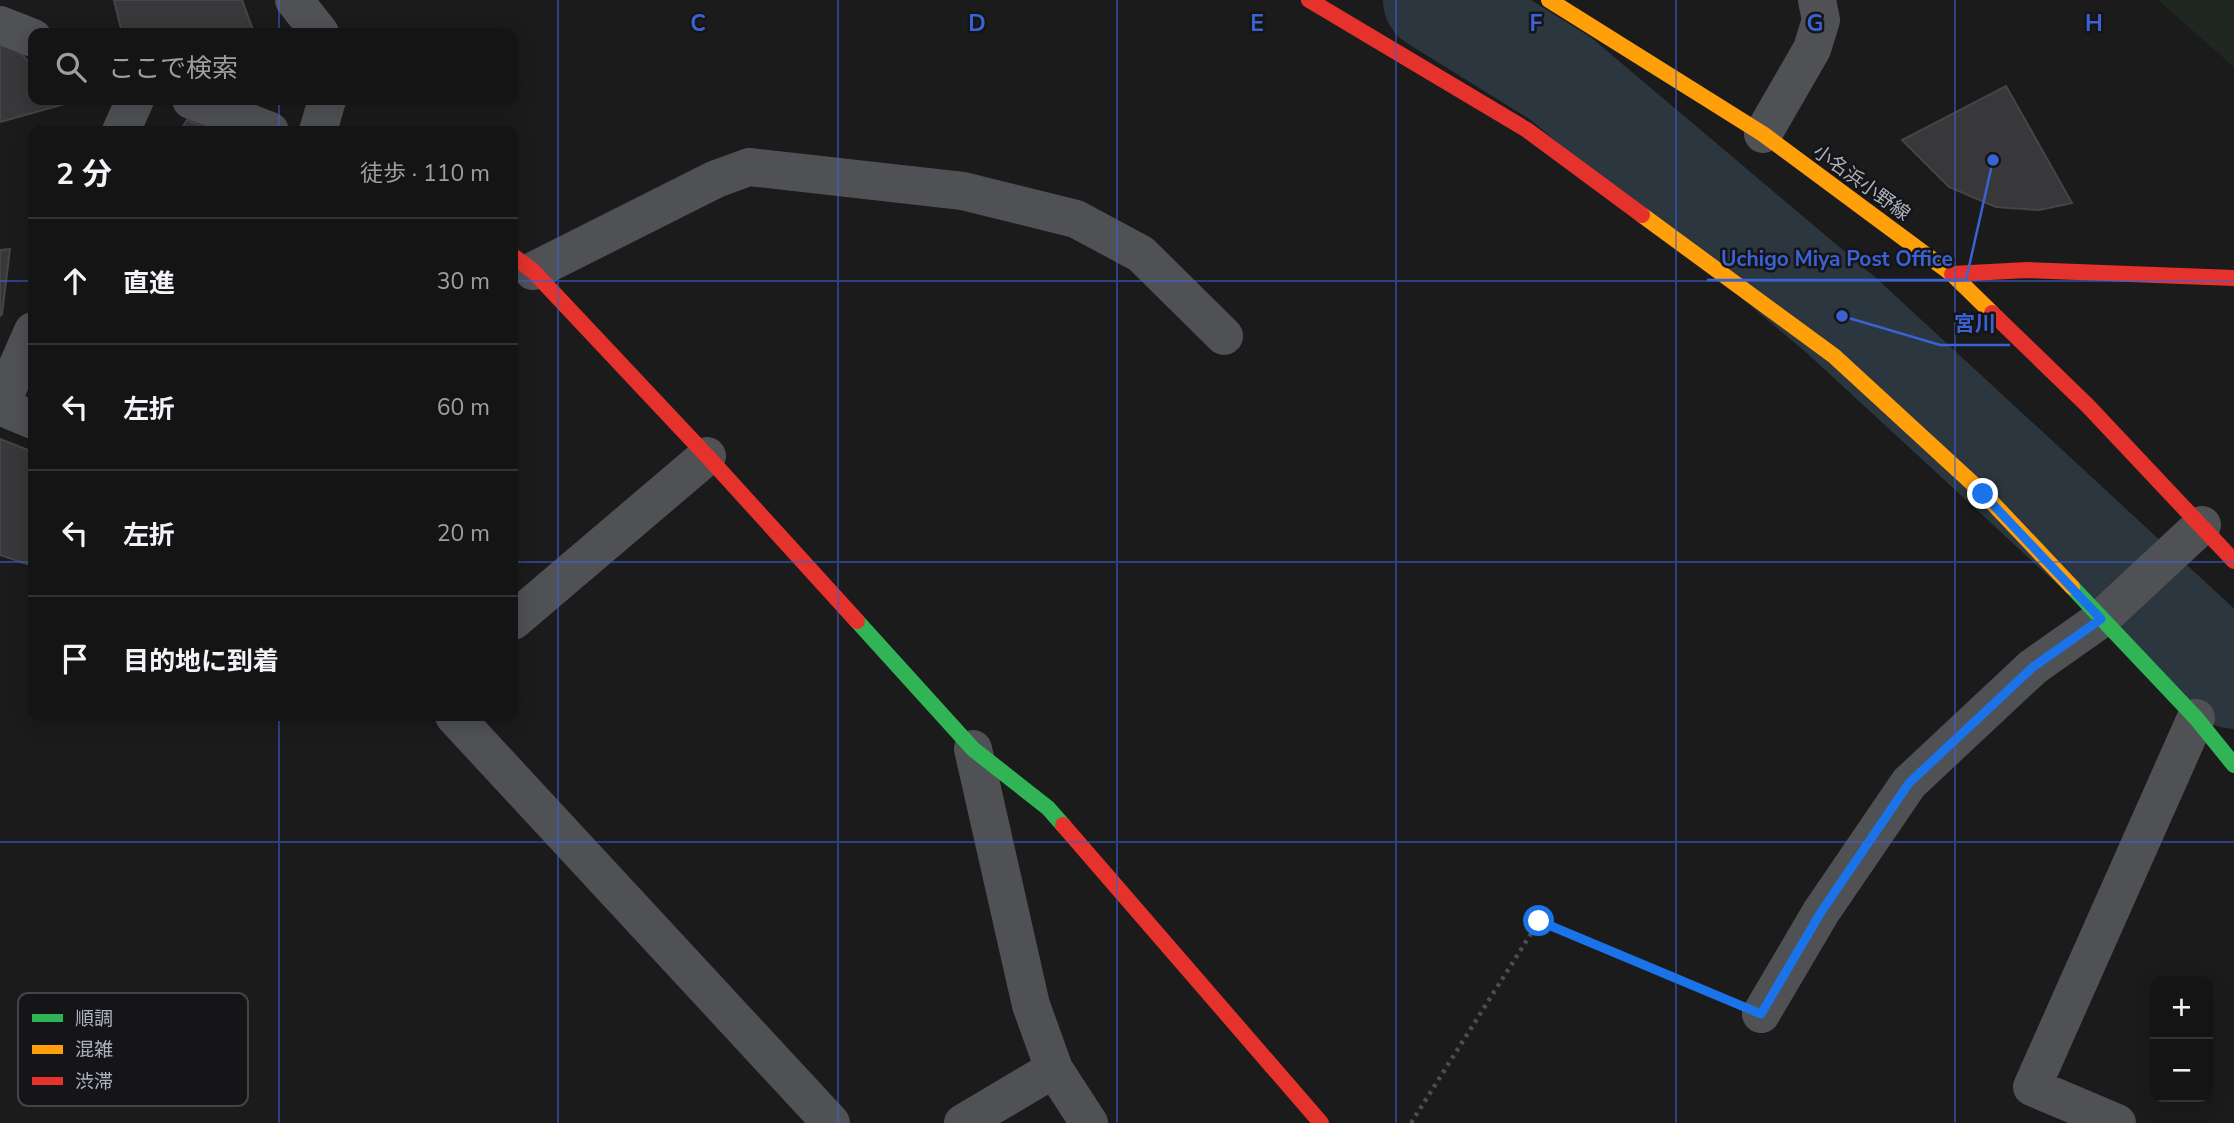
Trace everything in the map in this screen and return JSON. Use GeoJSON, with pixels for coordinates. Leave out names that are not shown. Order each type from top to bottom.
{"type":"FeatureCollection","features":[{"type":"Feature","properties":{"kind":"street"},"geometry":{"type":"LineString","coordinates":[[293,0],[316,28]]}},
{"type":"Feature","properties":{"kind":"street"},"geometry":{"type":"LineString","coordinates":[[1309,0],[1527,130],[1834,356],[2111,609],[2234,765]]}},
{"type":"Feature","properties":{"kind":"street","name":"小名浜小野線"},"geometry":{"type":"LineString","coordinates":[[1549,0],[1763,134],[1952,274],[2088,407],[2234,561]]}},
{"type":"Feature","properties":{"kind":"street"},"geometry":{"type":"LineString","coordinates":[[1763,134],[1812,50],[1821,20],[1817,0]]}},
{"type":"Feature","properties":{"kind":"street"},"geometry":{"type":"LineString","coordinates":[[0,25],[28,36]]}},
{"type":"Feature","properties":{"kind":"street"},"geometry":{"type":"LineString","coordinates":[[123,126],[133,105]]}},
{"type":"Feature","properties":{"kind":"street"},"geometry":{"type":"LineString","coordinates":[[204,105],[257,126]]}},
{"type":"Feature","properties":{"kind":"street"},"geometry":{"type":"LineString","coordinates":[[319,126],[326,105]]}},
{"type":"Feature","properties":{"kind":"street"},"geometry":{"type":"LineString","coordinates":[[1224,336],[1141,254],[1076,219],[963,191],[749,167],[523,263],[707,456],[973,749],[1048,808],[1321,1123]]}},
{"type":"Feature","properties":{"kind":"street"},"geometry":{"type":"LineString","coordinates":[[1952,274],[2027,270],[2234,278]]}},
{"type":"Feature","properties":{"kind":"street"},"geometry":{"type":"LineString","coordinates":[[28,342],[0,406],[28,418]]}},
{"type":"Feature","properties":{"kind":"street"},"geometry":{"type":"LineString","coordinates":[[518,617],[707,456]]}},
{"type":"Feature","properties":{"kind":"street"},"geometry":{"type":"LineString","coordinates":[[1761,1014],[1821,912],[1909,783],[2033,667],[2111,609],[2202,525]]}},
{"type":"Feature","properties":{"kind":"street"},"geometry":{"type":"LineString","coordinates":[[2118,1123],[2032,1087],[2196,718]]}},
{"type":"Feature","properties":{"kind":"street"},"geometry":{"type":"LineString","coordinates":[[459,721],[831,1123]]}},
{"type":"Feature","properties":{"kind":"street"},"geometry":{"type":"LineString","coordinates":[[973,749],[1031,1005],[1054,1069],[1089,1123]]}},
{"type":"Feature","properties":{"kind":"street"},"geometry":{"type":"LineString","coordinates":[[963,1123],[1054,1069]]}},
{"type":"Feature","properties":{"kind":"path"},"geometry":{"type":"LineString","coordinates":[[1411,1123],[1539,921],[1761,1014]]}},
{"type":"Feature","properties":{"kind":"shaded area"},"geometry":{"type":"Polygon","coordinates":[[[2158,0],[2234,0],[2234,67],[2158,0]]]}},
{"type":"Feature","properties":{"kind":"building"},"geometry":{"type":"Polygon","coordinates":[[[114,0],[242,0],[252,28],[121,28],[114,0]]]}},
{"type":"Feature","properties":{"kind":"building"},"geometry":{"type":"Polygon","coordinates":[[[0,35],[5,35],[28,61],[28,105],[61,105],[0,122],[0,35]]]}},
{"type":"Feature","properties":{"kind":"building"},"geometry":{"type":"Polygon","coordinates":[[[2006,86],[2072,203],[2039,210],[1996,207],[1949,187],[1902,140],[2006,86]]]}},
{"type":"Feature","properties":{"kind":"building"},"geometry":{"type":"Polygon","coordinates":[[[187,120],[201,126],[183,126],[187,120]]]}},
{"type":"Feature","properties":{"kind":"building"},"geometry":{"type":"Polygon","coordinates":[[[10,249],[2,314],[0,316],[0,250],[10,249]]]}},
{"type":"Feature","properties":{"kind":"building"},"geometry":{"type":"Polygon","coordinates":[[[0,439],[28,450],[28,564],[0,555],[0,439]]]}},
{"type":"Feature","properties":{"kind":"waterway"},"geometry":{"type":"LineString","coordinates":[[1434,0],[1560,78],[1842,316],[2234,678]]}},
{"type":"Feature","properties":{"kind":"traffic: fast"},"geometry":{"type":"LineString","coordinates":[[2072,587],[2196,718],[2234,765]]}},
{"type":"Feature","properties":{"kind":"traffic: fast"},"geometry":{"type":"LineString","coordinates":[[857,621],[973,749],[1048,808],[1063,825]]}},
{"type":"Feature","properties":{"kind":"traffic: slow"},"geometry":{"type":"LineString","coordinates":[[1549,0],[1763,134],[1952,274],[1992,313]]}},
{"type":"Feature","properties":{"kind":"traffic: slow"},"geometry":{"type":"LineString","coordinates":[[1642,215],[1834,356],[1983,493],[2072,587]]}},
{"type":"Feature","properties":{"kind":"traffic: jam"},"geometry":{"type":"LineString","coordinates":[[1309,0],[1527,130],[1642,215]]}},
{"type":"Feature","properties":{"kind":"traffic: jam"},"geometry":{"type":"LineString","coordinates":[[518,260],[533,271],[707,456],[857,621]]}},
{"type":"Feature","properties":{"kind":"traffic: jam"},"geometry":{"type":"LineString","coordinates":[[1952,274],[2027,270],[2234,278]]}},
{"type":"Feature","properties":{"kind":"traffic: jam"},"geometry":{"type":"LineString","coordinates":[[1992,313],[2088,406],[2234,561]]}},
{"type":"Feature","properties":{"kind":"traffic: jam"},"geometry":{"type":"LineString","coordinates":[[1063,825],[1321,1123]]}},
{"type":"Feature","properties":{"kind":"place","name":"Uchigo Miya Post Office"},"geometry":{"type":"Point","coordinates":[1993,160]}},
{"type":"Feature","properties":{"kind":"place","name":"宮川"},"geometry":{"type":"Point","coordinates":[1842,316]}},
{"type":"Feature","properties":{"kind":"route"},"geometry":{"type":"LineString","coordinates":[[1539,921],[1761,1014],[1821,912],[1909,783],[2033,667],[2101,619],[1983,494]]}}]}
